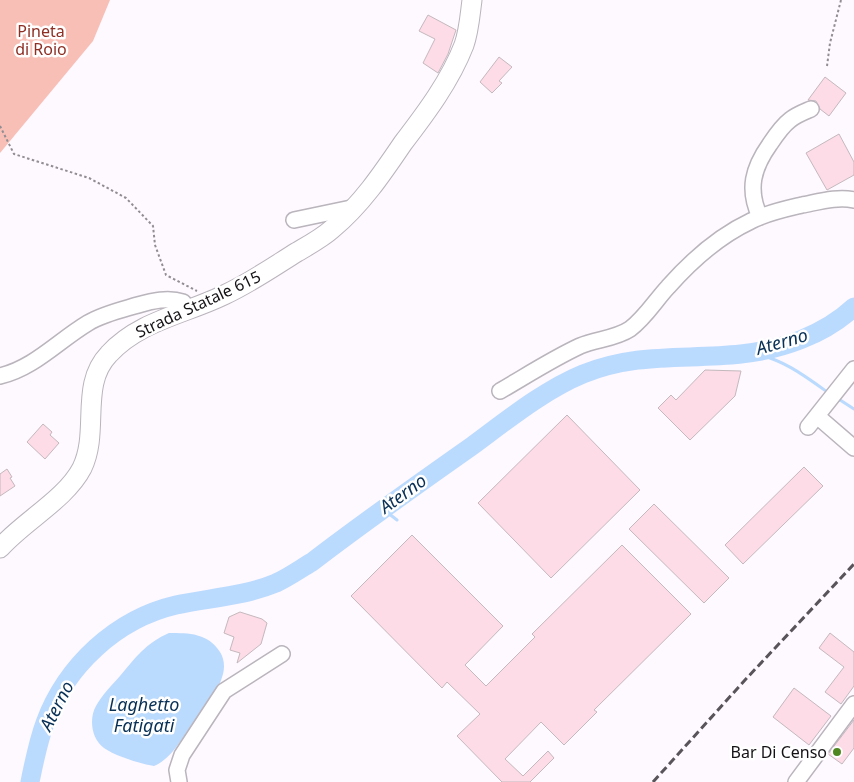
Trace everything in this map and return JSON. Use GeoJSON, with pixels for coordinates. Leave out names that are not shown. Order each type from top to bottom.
{"type":"FeatureCollection","features":[{"type":"Feature","properties":{"kind":"main road","name":"Strada Statale 615"},"geometry":{"type":"LineString","coordinates":[[0,548],[17,530],[66,490],[81,469],[86,458],[90,436],[93,384],[98,368],[117,346],[139,331],[214,300],[256,278],[331,230],[356,208],[434,102],[458,60],[469,26],[472,0]]}},
{"type":"Feature","properties":{"kind":"street"},"geometry":{"type":"LineString","coordinates":[[760,217],[753,199],[753,184],[757,166],[777,134],[791,119],[811,109]]}},
{"type":"Feature","properties":{"kind":"street"},"geometry":{"type":"LineString","coordinates":[[500,391],[548,362],[580,346],[619,335],[631,328],[668,287],[702,254],[741,226],[760,217],[805,205],[842,198],[854,200]]}},
{"type":"Feature","properties":{"kind":"street"},"geometry":{"type":"LineString","coordinates":[[294,220],[356,208]]}},
{"type":"Feature","properties":{"kind":"street"},"geometry":{"type":"LineString","coordinates":[[0,383],[85,325],[106,315],[141,304],[168,300],[183,302],[189,310]]}},
{"type":"Feature","properties":{"kind":"street"},"geometry":{"type":"LineString","coordinates":[[0,364],[17,371]]}},
{"type":"Feature","properties":{"kind":"street"},"geometry":{"type":"LineString","coordinates":[[854,369],[818,416],[854,448]]}},
{"type":"Feature","properties":{"kind":"street"},"geometry":{"type":"LineString","coordinates":[[0,376],[17,371]]}},
{"type":"Feature","properties":{"kind":"street"},"geometry":{"type":"LineString","coordinates":[[179,782],[177,770],[182,755],[224,691],[282,654]]}},
{"type":"Feature","properties":{"kind":"street"},"geometry":{"type":"LineString","coordinates":[[796,782],[854,704]]}},
{"type":"Feature","properties":{"kind":"path"},"geometry":{"type":"LineString","coordinates":[[827,66],[830,43],[841,0]]}},
{"type":"Feature","properties":{"kind":"path"},"geometry":{"type":"LineString","coordinates":[[0,126],[14,154],[89,178],[126,198],[153,226],[155,245],[166,275],[214,300]]}},
{"type":"Feature","properties":{"kind":"green space","name":"Pineta di Roio"},"geometry":{"type":"Polygon","coordinates":[[[0,0],[110,0],[93,41],[0,153],[0,0]]]}},
{"type":"Feature","properties":{"kind":"water","name":"Laghetto Fatigati"},"geometry":{"type":"Polygon","coordinates":[[[169,633],[198,635],[210,641],[221,654],[224,668],[215,692],[177,746],[167,758],[154,766],[128,759],[104,748],[94,734],[92,716],[101,698],[136,657],[154,641],[169,633]]]}},
{"type":"Feature","properties":{"kind":"building"},"geometry":{"type":"Polygon","coordinates":[[[428,15],[456,30],[448,54],[438,73],[423,63],[435,39],[419,31],[428,15]]]}},
{"type":"Feature","properties":{"kind":"building"},"geometry":{"type":"Polygon","coordinates":[[[499,57],[512,67],[499,81],[502,83],[492,93],[480,82],[499,57]]]}},
{"type":"Feature","properties":{"kind":"building"},"geometry":{"type":"Polygon","coordinates":[[[825,77],[846,93],[829,116],[820,109],[816,101],[808,100],[825,77]]]}},
{"type":"Feature","properties":{"kind":"building"},"geometry":{"type":"Polygon","coordinates":[[[839,134],[854,162],[854,175],[827,190],[806,153],[839,134]]]}},
{"type":"Feature","properties":{"kind":"building"},"geometry":{"type":"Polygon","coordinates":[[[705,370],[741,371],[735,396],[690,440],[658,408],[671,395],[676,400],[705,370]]]}},
{"type":"Feature","properties":{"kind":"building"},"geometry":{"type":"Polygon","coordinates":[[[567,415],[640,490],[551,578],[478,503],[567,415]]]}},
{"type":"Feature","properties":{"kind":"building"},"geometry":{"type":"Polygon","coordinates":[[[43,424],[52,432],[50,435],[59,443],[45,459],[27,442],[43,424]]]}},
{"type":"Feature","properties":{"kind":"building"},"geometry":{"type":"Polygon","coordinates":[[[804,467],[823,486],[743,564],[725,545],[804,467]]]}},
{"type":"Feature","properties":{"kind":"building"},"geometry":{"type":"Polygon","coordinates":[[[7,469],[15,486],[0,496],[0,474],[7,469]]]}},
{"type":"Feature","properties":{"kind":"building"},"geometry":{"type":"Polygon","coordinates":[[[654,504],[729,578],[704,603],[629,529],[654,504]]]}},
{"type":"Feature","properties":{"kind":"building"},"geometry":{"type":"Polygon","coordinates":[[[412,535],[503,626],[465,665],[486,686],[535,637],[532,634],[622,545],[691,614],[594,710],[597,712],[564,745],[541,722],[505,759],[523,776],[548,751],[554,758],[530,782],[502,782],[457,736],[480,714],[447,682],[442,688],[351,596],[412,535]]]}},
{"type":"Feature","properties":{"kind":"building"},"geometry":{"type":"Polygon","coordinates":[[[240,612],[262,619],[267,623],[261,644],[237,663],[240,653],[230,650],[234,637],[224,633],[229,617],[240,612]]]}},
{"type":"Feature","properties":{"kind":"building"},"geometry":{"type":"Polygon","coordinates":[[[830,633],[854,652],[854,686],[841,704],[825,692],[844,667],[819,648],[830,633]]]}},
{"type":"Feature","properties":{"kind":"building"},"geometry":{"type":"Polygon","coordinates":[[[794,688],[831,716],[809,745],[773,717],[794,688]]]}},
{"type":"Feature","properties":{"kind":"building"},"geometry":{"type":"Polygon","coordinates":[[[854,720],[854,748],[842,764],[828,754],[854,720]]]}},
{"type":"Feature","properties":{"kind":"waterway","name":"Aterno"},"geometry":{"type":"LineString","coordinates":[[30,782],[45,723],[54,702],[66,682],[96,648],[114,633],[133,621],[176,605],[252,591],[276,583],[312,562],[526,407],[554,388],[583,374],[623,362],[662,358],[720,356],[771,349],[801,340],[816,333],[829,326],[854,307]]}},
{"type":"Feature","properties":{"kind":"waterway"},"geometry":{"type":"LineString","coordinates":[[752,353],[784,364],[830,394]]}},
{"type":"Feature","properties":{"kind":"waterway"},"geometry":{"type":"LineString","coordinates":[[837,398],[854,409]]}},
{"type":"Feature","properties":{"kind":"waterway"},"geometry":{"type":"LineString","coordinates":[[379,512],[388,513],[397,520]]}},
{"type":"Feature","properties":{"kind":"railway"},"geometry":{"type":"LineString","coordinates":[[653,782],[745,680],[854,564]]}},
{"type":"Feature","properties":{"kind":"place","name":"Bar Di Censo"},"geometry":{"type":"Point","coordinates":[837,752]}}]}
